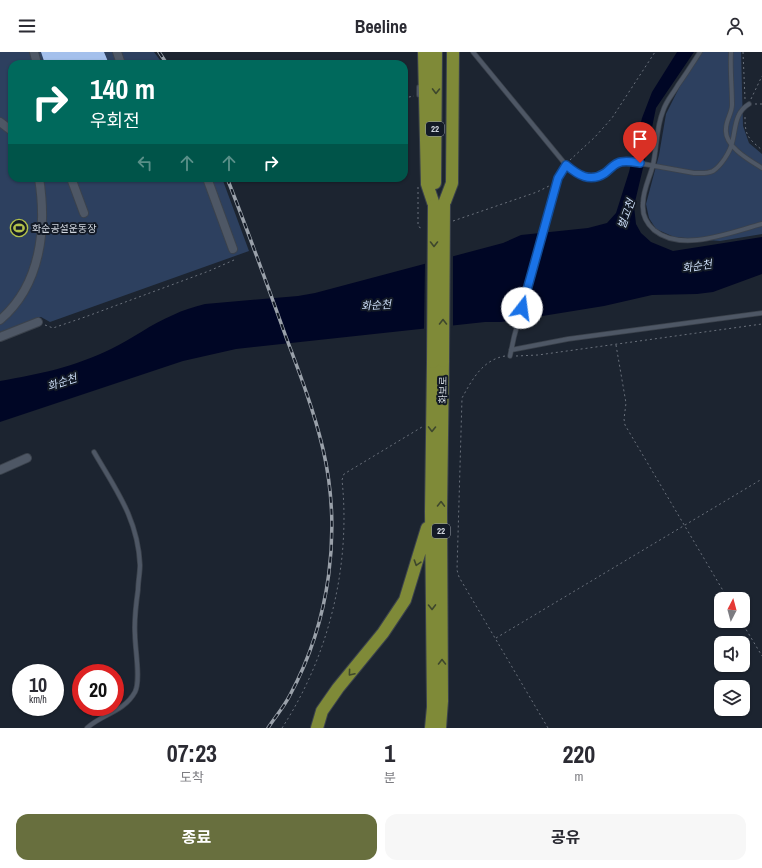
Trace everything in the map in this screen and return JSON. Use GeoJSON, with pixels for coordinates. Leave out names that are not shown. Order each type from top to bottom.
{"type":"FeatureCollection","features":[{"type":"Feature","properties":{"kind":"highway"},"geometry":{"type":"LineString","coordinates":[[424,52],[421,80],[427,184],[439,205],[452,183],[453,52]]}},
{"type":"Feature","properties":{"kind":"highway","name":"화보로"},"geometry":{"type":"LineString","coordinates":[[431,728],[437,704],[441,511],[438,362],[439,205],[436,52]]}},
{"type":"Feature","properties":{"kind":"highway","name":"화보로"},"geometry":{"type":"LineString","coordinates":[[439,205],[446,52]]}},
{"type":"Feature","properties":{"kind":"highway","name":"화보로"},"geometry":{"type":"LineString","coordinates":[[438,362],[431,512],[437,704],[440,728]]}},
{"type":"Feature","properties":{"kind":"highway","name":"22"},"geometry":{"type":"LineString","coordinates":[[317,728],[322,711],[338,688],[384,633],[405,600],[420,554],[431,512]]}},
{"type":"Feature","properties":{"kind":"highway","name":"22"},"geometry":{"type":"LineString","coordinates":[[437,704],[444,728]]}},
{"type":"Feature","properties":{"kind":"street"},"geometry":{"type":"LineString","coordinates":[[0,320],[21,297],[35,266],[42,231],[42,202],[40,182]]}},
{"type":"Feature","properties":{"kind":"street"},"geometry":{"type":"LineString","coordinates":[[72,182],[84,213]]}},
{"type":"Feature","properties":{"kind":"street"},"geometry":{"type":"LineString","coordinates":[[208,182],[233,249]]}},
{"type":"Feature","properties":{"kind":"street"},"geometry":{"type":"LineString","coordinates":[[0,337],[38,322]]}},
{"type":"Feature","properties":{"kind":"street"},"geometry":{"type":"LineString","coordinates":[[0,470],[27,458]]}},
{"type":"Feature","properties":{"kind":"lane"},"geometry":{"type":"LineString","coordinates":[[473,52],[566,165],[577,174],[586,177],[595,178],[605,173],[618,162],[630,161],[694,172],[704,173],[712,171],[718,167],[726,157],[731,146],[734,130],[740,113],[747,105]]}},
{"type":"Feature","properties":{"kind":"lane"},"geometry":{"type":"LineString","coordinates":[[700,52],[666,102],[662,111],[643,198],[643,210],[646,221],[650,226],[664,236],[675,240],[700,240],[762,224]]}},
{"type":"Feature","properties":{"kind":"lane"},"geometry":{"type":"LineString","coordinates":[[731,52],[730,71],[732,110],[725,130],[726,137],[731,146],[762,168]]}},
{"type":"Feature","properties":{"kind":"lane"},"geometry":{"type":"LineString","coordinates":[[419,95],[421,80]]}},
{"type":"Feature","properties":{"kind":"lane"},"geometry":{"type":"LineString","coordinates":[[510,356],[558,178],[566,165]]}},
{"type":"Feature","properties":{"kind":"lane"},"geometry":{"type":"LineString","coordinates":[[511,350],[568,339],[762,313]]}},
{"type":"Feature","properties":{"kind":"lane"},"geometry":{"type":"LineString","coordinates":[[87,728],[99,719],[125,705],[135,692],[137,682],[135,634],[140,567],[135,531],[128,510],[94,452]]}},
{"type":"Feature","properties":{"kind":"path"},"geometry":{"type":"LineString","coordinates":[[566,165],[573,156],[595,137],[612,118],[655,52]]}},
{"type":"Feature","properties":{"kind":"path"},"geometry":{"type":"LineString","coordinates":[[743,52],[747,105],[745,126],[749,139],[762,150]]}},
{"type":"Feature","properties":{"kind":"path"},"geometry":{"type":"LineString","coordinates":[[747,105],[762,76]]}},
{"type":"Feature","properties":{"kind":"path"},"geometry":{"type":"LineString","coordinates":[[747,105],[762,104]]}},
{"type":"Feature","properties":{"kind":"path"},"geometry":{"type":"LineString","coordinates":[[38,322],[53,328],[209,271],[234,260],[233,249]]}},
{"type":"Feature","properties":{"kind":"path"},"geometry":{"type":"LineString","coordinates":[[548,728],[459,577],[457,570],[462,398],[470,384],[487,363],[495,359],[510,356],[532,356],[762,324]]}},
{"type":"Feature","properties":{"kind":"path"},"geometry":{"type":"LineString","coordinates":[[616,344],[626,403],[624,419],[625,425],[724,592]]}},
{"type":"Feature","properties":{"kind":"path"},"geometry":{"type":"LineString","coordinates":[[282,728],[293,712],[311,676],[332,616],[339,578],[342,546],[344,521],[342,480],[344,474],[422,427]]}},
{"type":"Feature","properties":{"kind":"path"},"geometry":{"type":"LineString","coordinates":[[495,638],[762,479]]}},
{"type":"Feature","properties":{"kind":"path"},"geometry":{"type":"LineString","coordinates":[[745,628],[762,656]]}},
{"type":"Feature","properties":{"kind":"shaded area"},"geometry":{"type":"Polygon","coordinates":[[[0,52],[154,52],[160,60],[8,60],[8,182],[223,182],[249,251],[50,322],[41,317],[0,332],[0,52]]]}},
{"type":"Feature","properties":{"kind":"shaded area"},"geometry":{"type":"Polygon","coordinates":[[[697,52],[741,52],[743,126],[749,143],[762,154],[762,234],[720,241],[674,237],[656,229],[649,218],[646,204],[659,155],[666,114],[697,52]]]}},
{"type":"Feature","properties":{"kind":"water"},"geometry":{"type":"Polygon","coordinates":[[[677,52],[694,52],[656,108],[634,206],[636,224],[641,233],[651,242],[673,251],[762,237],[762,274],[713,292],[697,294],[652,295],[604,306],[524,319],[236,349],[183,361],[0,422],[0,381],[43,373],[84,361],[111,349],[177,313],[189,309],[205,304],[298,296],[315,293],[503,243],[521,235],[588,228],[607,223],[616,213],[629,172],[642,118],[652,92],[677,52]]]}},
{"type":"Feature","properties":{"kind":"pier"},"geometry":{"type":"Polygon","coordinates":[[[453,255],[453,327],[424,330],[425,262],[453,255]]]}},
{"type":"Feature","properties":{"kind":"building"},"geometry":{"type":"Polygon","coordinates":[[[41,52],[104,52],[107,60],[44,60],[41,52]]]}},
{"type":"Feature","properties":{"kind":"railway"},"geometry":{"type":"LineString","coordinates":[[159,52],[164,60]]}},
{"type":"Feature","properties":{"kind":"railway"},"geometry":{"type":"LineString","coordinates":[[228,182],[311,407],[323,449],[329,480],[331,543],[329,575],[323,606],[315,637],[304,667],[285,704],[268,728]]}},
{"type":"Feature","properties":{"kind":"place","name":"화순공설운동장"},"geometry":{"type":"Point","coordinates":[19,228]}},
{"type":"Feature","properties":{"kind":"route"},"geometry":{"type":"LineString","coordinates":[[522,308],[558,178],[566,165],[577,174],[595,178],[605,173],[618,162],[630,161],[640,163]]}},
{"type":"Feature","properties":{"kind":"water label","name":"벌고천"},"geometry":{"type":"Point","coordinates":[626,214]}},
{"type":"Feature","properties":{"kind":"water label","name":"화순천"},"geometry":{"type":"Point","coordinates":[697,266]}},
{"type":"Feature","properties":{"kind":"water label","name":"화순천"},"geometry":{"type":"Point","coordinates":[376,305]}},
{"type":"Feature","properties":{"kind":"water label","name":"화순천"},"geometry":{"type":"Point","coordinates":[62,382]}}]}
